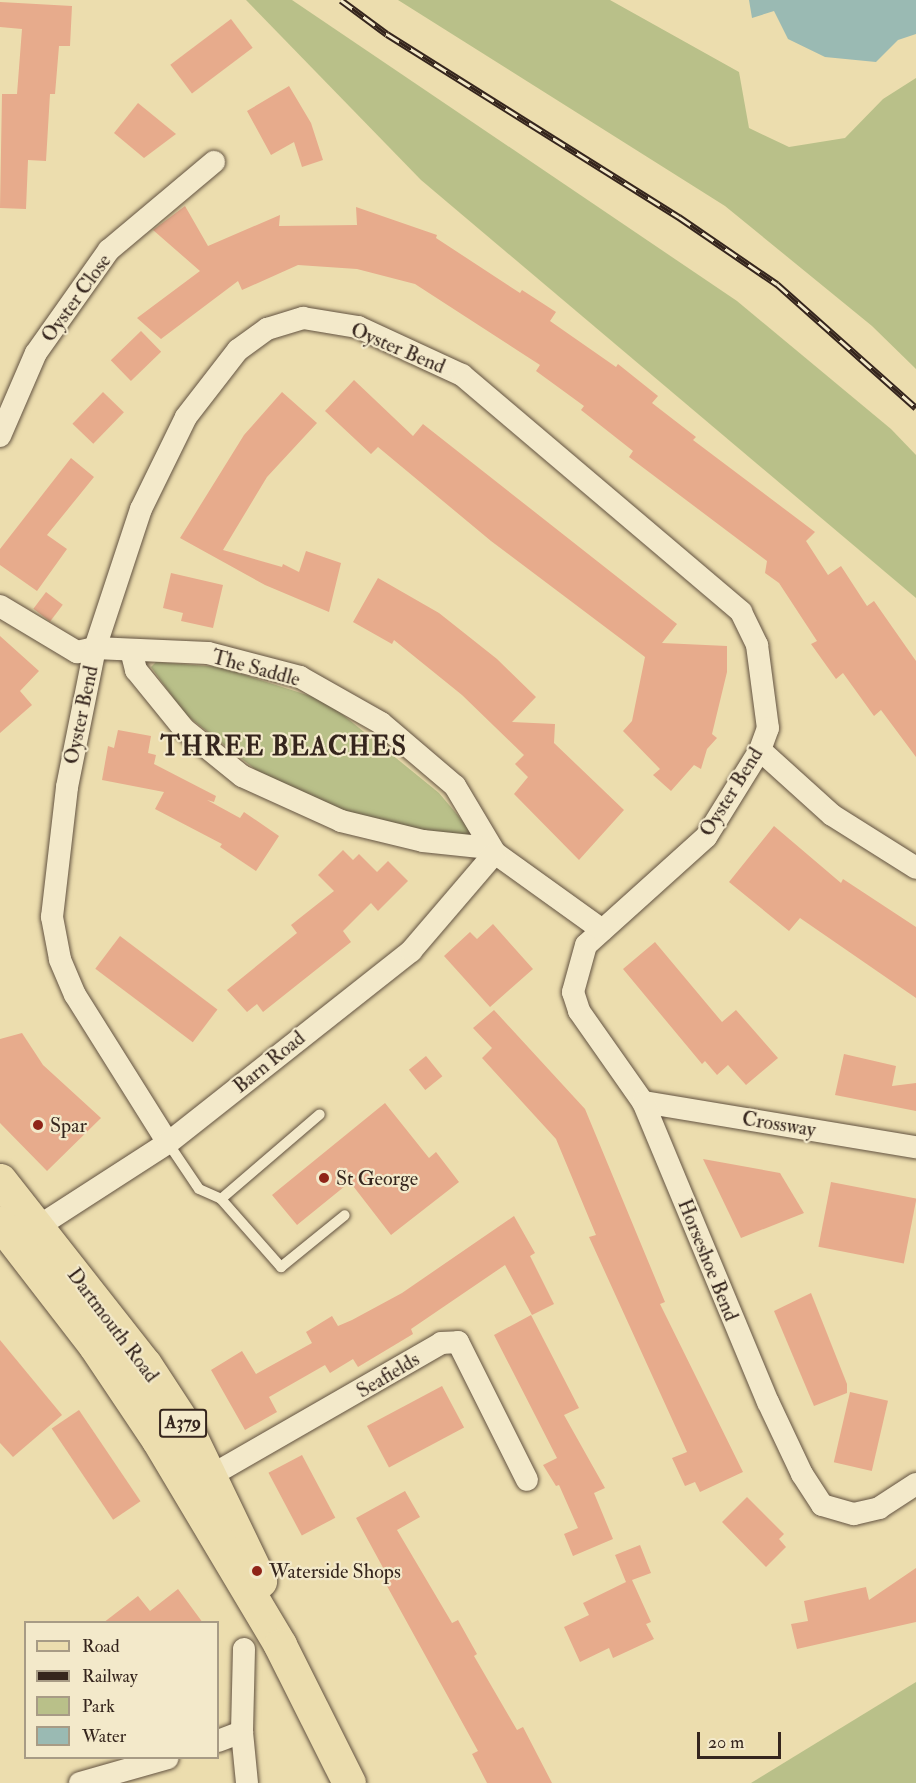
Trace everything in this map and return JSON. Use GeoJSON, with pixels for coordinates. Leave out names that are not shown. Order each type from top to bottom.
{"type":"FeatureCollection","features":[{"type":"Feature","properties":{"kind":"main road","name":"Dartmouth Road"},"geometry":{"type":"LineString","coordinates":[[0,1180],[20,1232],[108,1365],[199,1483],[349,1783]]}},
{"type":"Feature","properties":{"kind":"street","name":"Oyster Close"},"geometry":{"type":"LineString","coordinates":[[0,436],[36,353],[109,250],[214,162]]}},
{"type":"Feature","properties":{"kind":"street","name":"Oyster Bend"},"geometry":{"type":"LineString","coordinates":[[168,1143],[75,995],[60,959],[52,917],[67,787],[95,648],[141,509],[186,417],[238,350],[267,329],[303,318],[358,327],[462,375],[741,612],[757,645],[768,728],[760,750],[706,837],[602,930]]}},
{"type":"Feature","properties":{"kind":"street"},"geometry":{"type":"LineString","coordinates":[[0,606],[57,643],[77,652],[95,648]]}},
{"type":"Feature","properties":{"kind":"street","name":"The Saddle"},"geometry":{"type":"LineString","coordinates":[[95,648],[208,653],[300,677],[381,723],[455,786],[493,850],[602,930]]}},
{"type":"Feature","properties":{"kind":"street","name":"The Saddle"},"geometry":{"type":"LineString","coordinates":[[131,650],[136,670],[184,729],[242,776],[341,821],[423,841],[493,850]]}},
{"type":"Feature","properties":{"kind":"street"},"geometry":{"type":"LineString","coordinates":[[760,750],[832,815],[916,868]]}},
{"type":"Feature","properties":{"kind":"street","name":"Barn Road"},"geometry":{"type":"LineString","coordinates":[[20,1232],[168,1143],[411,951],[493,850]]}},
{"type":"Feature","properties":{"kind":"street","name":"Horseshoe Bend"},"geometry":{"type":"LineString","coordinates":[[602,930],[586,945],[573,992],[579,1011],[643,1102],[768,1402],[802,1474],[822,1505],[854,1514],[879,1508],[916,1484]]}},
{"type":"Feature","properties":{"kind":"street","name":"Crossway"},"geometry":{"type":"LineString","coordinates":[[643,1102],[916,1147]]}},
{"type":"Feature","properties":{"kind":"street","name":"Seafields"},"geometry":{"type":"LineString","coordinates":[[199,1483],[441,1343],[458,1342],[527,1480]]}},
{"type":"Feature","properties":{"kind":"street"},"geometry":{"type":"LineString","coordinates":[[244,1649],[242,1732],[248,1783]]}},
{"type":"Feature","properties":{"kind":"street"},"geometry":{"type":"LineString","coordinates":[[219,1741],[242,1732]]}},
{"type":"Feature","properties":{"kind":"street"},"geometry":{"type":"LineString","coordinates":[[80,1783],[164,1759]]}},
{"type":"Feature","properties":{"kind":"lane"},"geometry":{"type":"LineString","coordinates":[[221,1198],[321,1114]]}},
{"type":"Feature","properties":{"kind":"lane"},"geometry":{"type":"LineString","coordinates":[[168,1143],[199,1189],[221,1198],[281,1267],[345,1215]]}},
{"type":"Feature","properties":{"kind":"green space"},"geometry":{"type":"Polygon","coordinates":[[[246,0],[292,0],[737,301],[891,429],[916,455],[916,598],[421,180],[246,0]]]}},
{"type":"Feature","properties":{"kind":"green space"},"geometry":{"type":"Polygon","coordinates":[[[398,0],[610,0],[739,72],[749,128],[789,147],[845,138],[883,99],[916,78],[916,369],[872,326],[725,206],[398,0]]]}},
{"type":"Feature","properties":{"kind":"green space"},"geometry":{"type":"Polygon","coordinates":[[[156,662],[220,667],[326,701],[439,793],[471,831],[469,835],[463,839],[357,818],[256,770],[185,714],[151,667],[156,662]]]}},
{"type":"Feature","properties":{"kind":"green space"},"geometry":{"type":"Polygon","coordinates":[[[916,1682],[916,1783],[751,1783],[916,1682]]]}},
{"type":"Feature","properties":{"kind":"water"},"geometry":{"type":"Polygon","coordinates":[[[749,0],[916,0],[916,34],[898,40],[876,62],[825,57],[788,39],[774,11],[752,18],[749,0]]]}},
{"type":"Feature","properties":{"kind":"building"},"geometry":{"type":"Polygon","coordinates":[[[0,2],[72,6],[70,46],[59,46],[55,94],[50,94],[46,161],[28,160],[26,209],[0,208],[2,94],[17,94],[22,29],[0,27],[0,2]]]}},
{"type":"Feature","properties":{"kind":"building"},"geometry":{"type":"Polygon","coordinates":[[[231,19],[253,48],[192,93],[170,65],[231,19]]]}},
{"type":"Feature","properties":{"kind":"building"},"geometry":{"type":"Polygon","coordinates":[[[289,86],[311,123],[323,160],[302,167],[294,142],[271,155],[247,111],[289,86]]]}},
{"type":"Feature","properties":{"kind":"building"},"geometry":{"type":"Polygon","coordinates":[[[138,103],[176,134],[144,158],[114,133],[138,103]]]}},
{"type":"Feature","properties":{"kind":"building"},"geometry":{"type":"Polygon","coordinates":[[[185,206],[208,246],[280,215],[279,226],[357,225],[356,207],[437,235],[436,238],[520,293],[522,290],[556,312],[550,321],[616,367],[618,364],[658,396],[652,403],[696,437],[693,440],[815,532],[806,541],[828,575],[841,566],[867,606],[874,601],[916,661],[916,757],[881,710],[874,716],[843,673],[836,679],[811,644],[817,641],[779,583],[765,573],[767,561],[629,457],[633,451],[581,410],[584,406],[536,371],[540,365],[415,284],[357,269],[298,265],[242,290],[238,281],[161,339],[137,318],[200,271],[153,230],[185,206]]]}},
{"type":"Feature","properties":{"kind":"building"},"geometry":{"type":"Polygon","coordinates":[[[141,331],[161,352],[131,381],[111,360],[141,331]]]}},
{"type":"Feature","properties":{"kind":"building"},"geometry":{"type":"Polygon","coordinates":[[[354,380],[413,436],[423,424],[677,624],[662,643],[727,646],[727,672],[712,734],[717,738],[707,749],[701,769],[694,765],[671,791],[653,775],[660,769],[623,731],[632,721],[645,657],[491,541],[378,447],[371,454],[325,411],[354,380]]]}},
{"type":"Feature","properties":{"kind":"building"},"geometry":{"type":"Polygon","coordinates":[[[103,392],[124,412],[93,444],[72,424],[103,392]]]}},
{"type":"Feature","properties":{"kind":"building"},"geometry":{"type":"Polygon","coordinates":[[[282,392],[317,423],[267,477],[223,550],[282,567],[283,564],[299,572],[306,551],[341,563],[329,612],[265,585],[180,538],[244,435],[282,392]]]}},
{"type":"Feature","properties":{"kind":"building"},"geometry":{"type":"Polygon","coordinates":[[[71,458],[94,477],[47,535],[67,549],[37,591],[0,565],[0,549],[71,458]]]}},
{"type":"Feature","properties":{"kind":"building"},"geometry":{"type":"Polygon","coordinates":[[[171,573],[223,585],[213,628],[181,621],[183,613],[163,608],[171,573]]]}},
{"type":"Feature","properties":{"kind":"building"},"geometry":{"type":"Polygon","coordinates":[[[378,578],[439,613],[497,659],[536,697],[512,722],[555,724],[554,743],[624,810],[579,860],[514,794],[528,777],[515,764],[524,755],[462,695],[394,640],[392,644],[353,622],[378,578]]]}},
{"type":"Feature","properties":{"kind":"building"},"geometry":{"type":"Polygon","coordinates":[[[46,592],[63,605],[50,621],[33,609],[46,592]]]}},
{"type":"Feature","properties":{"kind":"building"},"geometry":{"type":"Polygon","coordinates":[[[0,636],[39,671],[20,691],[32,705],[0,733],[0,636]]]}},
{"type":"Feature","properties":{"kind":"building"},"geometry":{"type":"Polygon","coordinates":[[[118,730],[151,736],[148,753],[156,755],[154,764],[216,796],[214,802],[207,800],[240,818],[244,812],[279,836],[256,871],[220,847],[222,844],[155,809],[164,792],[102,780],[108,746],[114,748],[118,730]]]}},
{"type":"Feature","properties":{"kind":"building"},"geometry":{"type":"Polygon","coordinates":[[[774,826],[841,883],[843,879],[916,927],[916,998],[800,918],[789,931],[729,882],[774,826]]]}},
{"type":"Feature","properties":{"kind":"building"},"geometry":{"type":"Polygon","coordinates":[[[343,850],[353,860],[359,854],[377,872],[388,861],[408,881],[378,911],[371,903],[343,931],[351,942],[263,1012],[257,1004],[247,1012],[227,990],[297,933],[291,925],[334,891],[318,875],[343,850]]]}},
{"type":"Feature","properties":{"kind":"building"},"geometry":{"type":"Polygon","coordinates":[[[493,924],[533,969],[490,1007],[444,956],[470,932],[477,939],[493,924]]]}},
{"type":"Feature","properties":{"kind":"building"},"geometry":{"type":"Polygon","coordinates":[[[120,936],[217,1009],[193,1042],[95,969],[120,936]]]}},
{"type":"Feature","properties":{"kind":"building"},"geometry":{"type":"Polygon","coordinates":[[[655,942],[722,1022],[736,1010],[778,1058],[746,1085],[728,1065],[717,1075],[705,1061],[702,1064],[623,969],[655,942]]]}},
{"type":"Feature","properties":{"kind":"building"},"geometry":{"type":"Polygon","coordinates":[[[494,1010],[585,1109],[665,1302],[660,1304],[743,1472],[700,1492],[695,1482],[685,1486],[672,1458],[687,1452],[589,1237],[596,1235],[556,1139],[482,1058],[492,1048],[473,1028],[494,1010]]]}},
{"type":"Feature","properties":{"kind":"building"},"geometry":{"type":"Polygon","coordinates":[[[22,1033],[43,1065],[101,1118],[47,1171],[0,1123],[0,1039],[22,1033]]]}},
{"type":"Feature","properties":{"kind":"building"},"geometry":{"type":"Polygon","coordinates":[[[844,1054],[896,1066],[892,1086],[916,1083],[916,1111],[835,1095],[844,1054]]]}},
{"type":"Feature","properties":{"kind":"building"},"geometry":{"type":"Polygon","coordinates":[[[426,1056],[442,1076],[425,1090],[409,1070],[426,1056]]]}},
{"type":"Feature","properties":{"kind":"building"},"geometry":{"type":"Polygon","coordinates":[[[385,1103],[429,1158],[436,1152],[459,1182],[391,1235],[350,1182],[297,1225],[272,1195],[385,1103]]]}},
{"type":"Feature","properties":{"kind":"building"},"geometry":{"type":"Polygon","coordinates":[[[703,1159],[780,1173],[804,1213],[741,1238],[703,1159]]]}},
{"type":"Feature","properties":{"kind":"building"},"geometry":{"type":"Polygon","coordinates":[[[831,1182],[916,1199],[904,1263],[818,1247],[831,1182]]]}},
{"type":"Feature","properties":{"kind":"building"},"geometry":{"type":"Polygon","coordinates":[[[514,1216],[535,1253],[530,1256],[554,1304],[532,1315],[505,1265],[411,1329],[413,1334],[358,1367],[353,1359],[330,1373],[325,1365],[269,1397],[277,1412],[245,1430],[211,1370],[242,1351],[256,1374],[312,1343],[306,1332],[332,1316],[338,1326],[402,1293],[514,1216]]]}},
{"type":"Feature","properties":{"kind":"building"},"geometry":{"type":"Polygon","coordinates":[[[811,1293],[847,1384],[847,1393],[814,1406],[774,1311],[811,1293]]]}},
{"type":"Feature","properties":{"kind":"building"},"geometry":{"type":"Polygon","coordinates":[[[531,1315],[579,1408],[564,1415],[605,1488],[594,1493],[613,1539],[573,1556],[564,1534],[578,1528],[559,1485],[556,1486],[543,1465],[557,1458],[494,1335],[531,1315]]]}},
{"type":"Feature","properties":{"kind":"building"},"geometry":{"type":"Polygon","coordinates":[[[0,1340],[62,1415],[13,1457],[0,1443],[0,1340]]]}},
{"type":"Feature","properties":{"kind":"building"},"geometry":{"type":"Polygon","coordinates":[[[442,1386],[464,1427],[389,1467],[367,1426],[442,1386]]]}},
{"type":"Feature","properties":{"kind":"building"},"geometry":{"type":"Polygon","coordinates":[[[850,1392],[888,1401],[872,1471],[834,1462],[850,1392]]]}},
{"type":"Feature","properties":{"kind":"building"},"geometry":{"type":"Polygon","coordinates":[[[79,1410],[141,1501],[113,1520],[52,1428],[79,1410]]]}},
{"type":"Feature","properties":{"kind":"building"},"geometry":{"type":"Polygon","coordinates":[[[302,1455],[335,1518],[302,1536],[268,1473],[302,1455]]]}},
{"type":"Feature","properties":{"kind":"building"},"geometry":{"type":"Polygon","coordinates":[[[405,1491],[420,1517],[397,1530],[452,1623],[458,1620],[477,1654],[474,1656],[517,1730],[523,1727],[552,1783],[487,1783],[472,1754],[478,1751],[382,1577],[387,1575],[356,1518],[405,1491]]]}},
{"type":"Feature","properties":{"kind":"building"},"geometry":{"type":"Polygon","coordinates":[[[747,1497],[784,1534],[779,1539],[786,1547],[766,1567],[722,1522],[747,1497]]]}},
{"type":"Feature","properties":{"kind":"building"},"geometry":{"type":"Polygon","coordinates":[[[640,1545],[651,1573],[632,1580],[651,1622],[646,1624],[654,1639],[613,1658],[609,1648],[580,1662],[564,1627],[589,1615],[583,1603],[626,1582],[615,1555],[640,1545]]]}},
{"type":"Feature","properties":{"kind":"building"},"geometry":{"type":"Polygon","coordinates":[[[916,1568],[916,1622],[797,1649],[791,1624],[808,1621],[804,1601],[866,1587],[869,1600],[916,1568]]]}},
{"type":"Feature","properties":{"kind":"building"},"geometry":{"type":"Polygon","coordinates":[[[178,1589],[202,1621],[106,1621],[138,1596],[150,1611],[178,1589]]]}},
{"type":"Feature","properties":{"kind":"railway"},"geometry":{"type":"LineString","coordinates":[[341,0],[387,34],[679,217],[777,284],[916,408]]}},
{"type":"Feature","properties":{"kind":"place","name":"Spar"},"geometry":{"type":"Point","coordinates":[38,1125]}},
{"type":"Feature","properties":{"kind":"place","name":"St George"},"geometry":{"type":"Point","coordinates":[324,1178]}},
{"type":"Feature","properties":{"kind":"place","name":"Waterside Shops"},"geometry":{"type":"Point","coordinates":[257,1571]}},
{"type":"Feature","properties":{"kind":"district","name":"THREE BEACHES"},"geometry":{"type":"Point","coordinates":[284,748]}}]}
